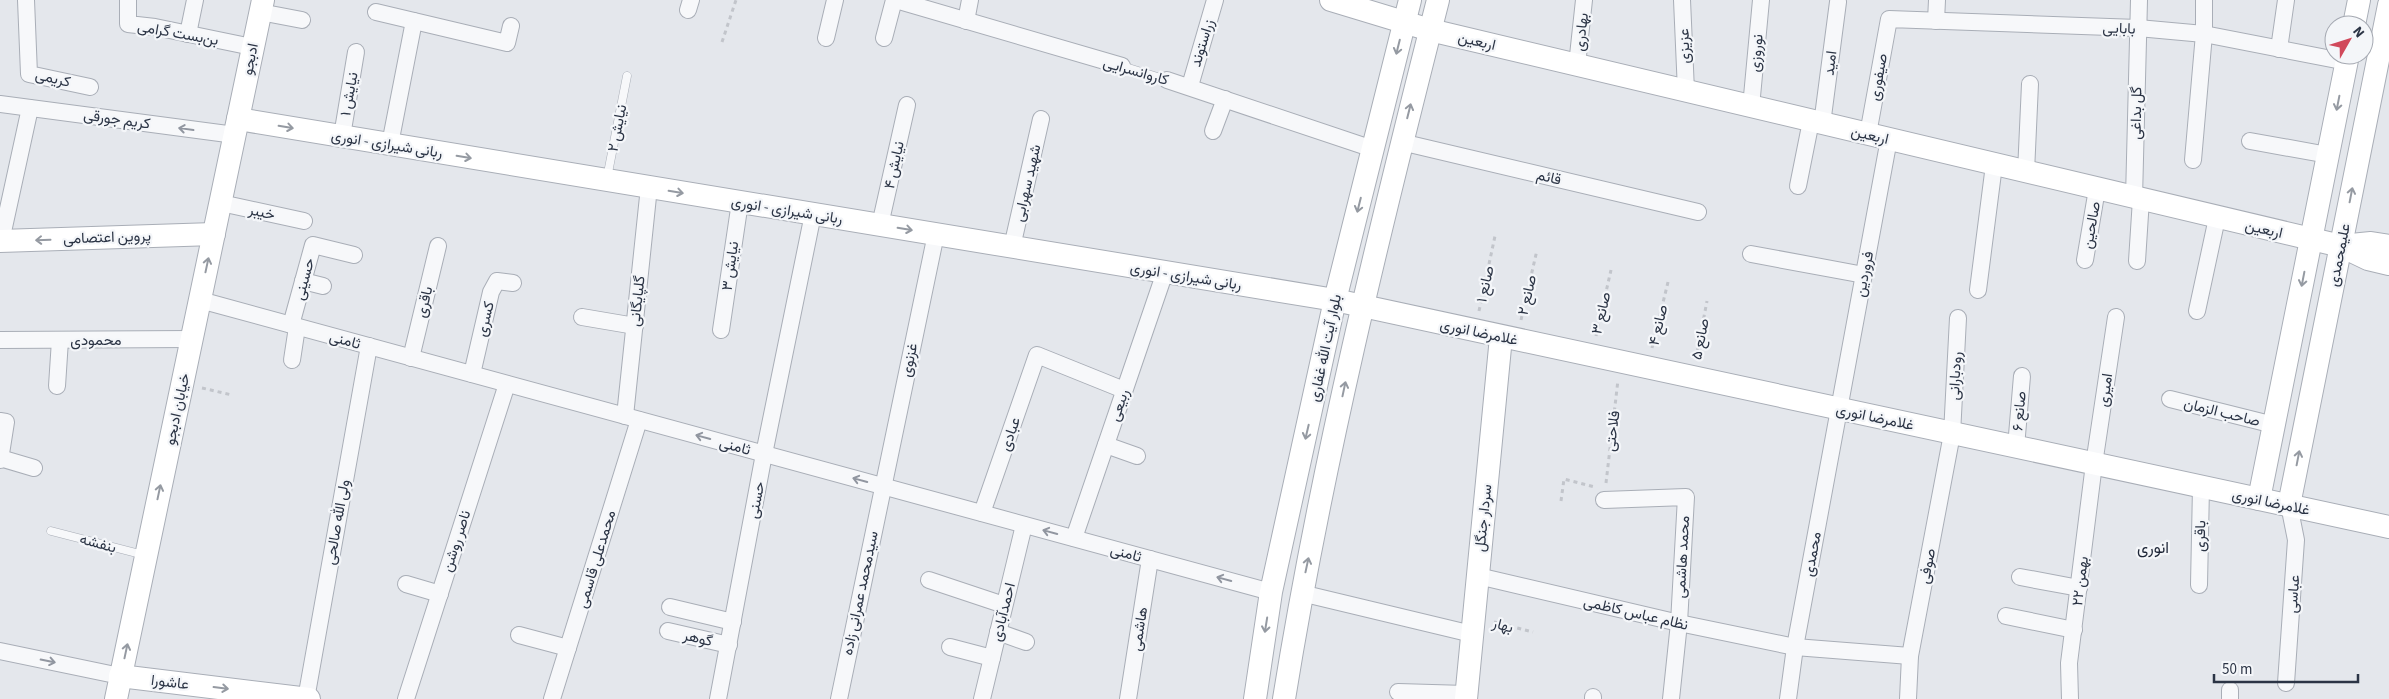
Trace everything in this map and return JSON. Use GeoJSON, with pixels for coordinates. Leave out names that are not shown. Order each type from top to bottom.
{"type":"FeatureCollection","features":[{"type":"Feature","properties":{"kind":"street","name":"کریمی"},"geometry":{"type":"LineString","coordinates":[[26,0],[29,74],[90,87]]}},
{"type":"Feature","properties":{"kind":"street","name":"بن‌بست گرامی"},"geometry":{"type":"LineString","coordinates":[[128,0],[128,24],[155,27],[252,47]]}},
{"type":"Feature","properties":{"kind":"street"},"geometry":{"type":"LineString","coordinates":[[188,34],[195,0]]}},
{"type":"Feature","properties":{"kind":"street"},"geometry":{"type":"LineString","coordinates":[[826,38],[836,0]]}},
{"type":"Feature","properties":{"kind":"street"},"geometry":{"type":"LineString","coordinates":[[884,38],[895,0]]}},
{"type":"Feature","properties":{"kind":"street","name":"کاروانسرایی"},"geometry":{"type":"LineString","coordinates":[[895,0],[1122,66]]}},
{"type":"Feature","properties":{"kind":"street"},"geometry":{"type":"LineString","coordinates":[[966,21],[970,0]]}},
{"type":"Feature","properties":{"kind":"street","name":"زراستوند"},"geometry":{"type":"LineString","coordinates":[[1190,86],[1215,0]]}},
{"type":"Feature","properties":{"kind":"street"},"geometry":{"type":"LineString","coordinates":[[1331,0],[1404,22]]}},
{"type":"Feature","properties":{"kind":"street","name":"بلوار آیت الله غفاری"},"geometry":{"type":"LineString","coordinates":[[1255,699],[1271,592],[1335,300],[1410,0]]}},
{"type":"Feature","properties":{"kind":"street","name":"بلوار آیت الله غفاری"},"geometry":{"type":"LineString","coordinates":[[1284,699],[1301,592],[1362,307],[1401,142],[1438,0]]}},
{"type":"Feature","properties":{"kind":"street","name":"بهادری"},"geometry":{"type":"LineString","coordinates":[[1577,65],[1584,0]]}},
{"type":"Feature","properties":{"kind":"street","name":"عزیزی"},"geometry":{"type":"LineString","coordinates":[[1682,0],[1686,91]]}},
{"type":"Feature","properties":{"kind":"street","name":"نوروزی"},"geometry":{"type":"LineString","coordinates":[[1751,106],[1761,0]]}},
{"type":"Feature","properties":{"kind":"street"},"geometry":{"type":"LineString","coordinates":[[1936,21],[1937,0]]}},
{"type":"Feature","properties":{"kind":"street","name":"گل بداغی"},"geometry":{"type":"LineString","coordinates":[[2137,261],[2139,0]]}},
{"type":"Feature","properties":{"kind":"street"},"geometry":{"type":"LineString","coordinates":[[2193,160],[2204,34],[2204,0]]}},
{"type":"Feature","properties":{"kind":"street"},"geometry":{"type":"LineString","coordinates":[[2278,49],[2286,0]]}},
{"type":"Feature","properties":{"kind":"street"},"geometry":{"type":"LineString","coordinates":[[2356,15],[2359,0]]}},
{"type":"Feature","properties":{"kind":"street","name":"امید"},"geometry":{"type":"LineString","coordinates":[[1798,186],[1817,123],[1838,2]]}},
{"type":"Feature","properties":{"kind":"street","name":"علیمحمدی"},"geometry":{"type":"LineString","coordinates":[[2289,505],[2389,5]]}},
{"type":"Feature","properties":{"kind":"street"},"geometry":{"type":"LineString","coordinates":[[262,6],[302,20]]}},
{"type":"Feature","properties":{"kind":"street","name":"ادبجو"},"geometry":{"type":"LineString","coordinates":[[236,127],[262,6]]}},
{"type":"Feature","properties":{"kind":"street"},"geometry":{"type":"LineString","coordinates":[[376,12],[507,43],[511,26]]}},
{"type":"Feature","properties":{"kind":"street","name":"بابایی"},"geometry":{"type":"LineString","coordinates":[[1889,19],[2138,28],[2204,34],[2278,49],[2324,55]]}},
{"type":"Feature","properties":{"kind":"street","name":"صیفوری"},"geometry":{"type":"LineString","coordinates":[[1878,137],[1889,19]]}},
{"type":"Feature","properties":{"kind":"street"},"geometry":{"type":"LineString","coordinates":[[390,144],[414,22]]}},
{"type":"Feature","properties":{"kind":"street","name":"اربعین"},"geometry":{"type":"LineString","coordinates":[[1404,22],[1430,30],[1817,123],[2341,246]]}},
{"type":"Feature","properties":{"kind":"street","name":"نیایش ۱"},"geometry":{"type":"LineString","coordinates":[[342,136],[356,52]]}},
{"type":"Feature","properties":{"kind":"street","name":"علیمحمدی"},"geometry":{"type":"LineString","coordinates":[[2259,499],[2346,65]]}},
{"type":"Feature","properties":{"kind":"street"},"geometry":{"type":"LineString","coordinates":[[2365,65],[2376,69]]}},
{"type":"Feature","properties":{"kind":"street","name":"کاروانسرایی"},"geometry":{"type":"LineString","coordinates":[[1167,80],[1190,86],[1374,149]]}},
{"type":"Feature","properties":{"kind":"street"},"geometry":{"type":"LineString","coordinates":[[2026,172],[2030,84]]}},
{"type":"Feature","properties":{"kind":"street"},"geometry":{"type":"LineString","coordinates":[[1213,131],[1225,99]]}},
{"type":"Feature","properties":{"kind":"street","name":"کریم جورقی"},"geometry":{"type":"LineString","coordinates":[[0,104],[236,127]]}},
{"type":"Feature","properties":{"kind":"street","name":"نیایش ۴"},"geometry":{"type":"LineString","coordinates":[[880,225],[907,105]]}},
{"type":"Feature","properties":{"kind":"street"},"geometry":{"type":"LineString","coordinates":[[0,241],[30,108]]}},
{"type":"Feature","properties":{"kind":"street","name":"شهید سهرابی"},"geometry":{"type":"LineString","coordinates":[[1012,247],[1041,119]]}},
{"type":"Feature","properties":{"kind":"street","name":"ربانی شیرازی - انوری"},"geometry":{"type":"LineString","coordinates":[[236,127],[342,136],[1335,300],[1362,307]]}},
{"type":"Feature","properties":{"kind":"street","name":"خیابان ادبجو"},"geometry":{"type":"LineString","coordinates":[[116,699],[236,127]]}},
{"type":"Feature","properties":{"kind":"street","name":"فروردین"},"geometry":{"type":"LineString","coordinates":[[1838,409],[1864,275],[1878,137]]}},
{"type":"Feature","properties":{"kind":"street"},"geometry":{"type":"LineString","coordinates":[[2250,141],[2328,155]]}},
{"type":"Feature","properties":{"kind":"street","name":"قائم"},"geometry":{"type":"LineString","coordinates":[[1401,142],[1698,212]]}},
{"type":"Feature","properties":{"kind":"street"},"geometry":{"type":"LineString","coordinates":[[1978,290],[1994,164]]}},
{"type":"Feature","properties":{"kind":"street","name":"گلپایگانی"},"geometry":{"type":"LineString","coordinates":[[632,418],[635,326],[648,187]]}},
{"type":"Feature","properties":{"kind":"street","name":"صالحین"},"geometry":{"type":"LineString","coordinates":[[2085,260],[2097,189]]}},
{"type":"Feature","properties":{"kind":"street","name":"خیبر"},"geometry":{"type":"LineString","coordinates":[[221,202],[304,221]]}},
{"type":"Feature","properties":{"kind":"street","name":"نیایش ۳"},"geometry":{"type":"LineString","coordinates":[[721,330],[740,202]]}},
{"type":"Feature","properties":{"kind":"street","name":"حسنی"},"geometry":{"type":"LineString","coordinates":[[718,699],[764,454],[813,214]]}},
{"type":"Feature","properties":{"kind":"street"},"geometry":{"type":"LineString","coordinates":[[2197,311],[2217,218]]}},
{"type":"Feature","properties":{"kind":"street","name":"پروین اعتصامی"},"geometry":{"type":"LineString","coordinates":[[0,241],[214,234]]}},
{"type":"Feature","properties":{"kind":"street","name":"غزنوی"},"geometry":{"type":"LineString","coordinates":[[883,486],[936,234]]}},
{"type":"Feature","properties":{"kind":"street"},"geometry":{"type":"LineString","coordinates":[[2341,246],[2371,243],[2389,246]]}},
{"type":"Feature","properties":{"kind":"street","name":"حسینی"},"geometry":{"type":"LineString","coordinates":[[292,360],[294,326],[303,281],[313,245],[354,255]]}},
{"type":"Feature","properties":{"kind":"street","name":"باقری"},"geometry":{"type":"LineString","coordinates":[[411,358],[438,246]]}},
{"type":"Feature","properties":{"kind":"street"},"geometry":{"type":"LineString","coordinates":[[2341,246],[2368,260],[2389,264]]}},
{"type":"Feature","properties":{"kind":"street"},"geometry":{"type":"LineString","coordinates":[[1751,254],[1864,275]]}},
{"type":"Feature","properties":{"kind":"street","name":"ربیعی"},"geometry":{"type":"LineString","coordinates":[[1074,538],[1165,272]]}},
{"type":"Feature","properties":{"kind":"street"},"geometry":{"type":"LineString","coordinates":[[303,281],[323,286]]}},
{"type":"Feature","properties":{"kind":"street","name":"کسری"},"geometry":{"type":"LineString","coordinates":[[472,374],[491,292],[497,281],[513,283]]}},
{"type":"Feature","properties":{"kind":"street","name":"ثامنی"},"geometry":{"type":"LineString","coordinates":[[200,300],[1271,592]]}},
{"type":"Feature","properties":{"kind":"street","name":"غلامرضا انوری"},"geometry":{"type":"LineString","coordinates":[[1362,307],[2389,527]]}},
{"type":"Feature","properties":{"kind":"street"},"geometry":{"type":"LineString","coordinates":[[582,317],[635,326]]}},
{"type":"Feature","properties":{"kind":"street","name":"امیری"},"geometry":{"type":"LineString","coordinates":[[2094,464],[2116,317]]}},
{"type":"Feature","properties":{"kind":"street","name":"رودبارانی"},"geometry":{"type":"LineString","coordinates":[[1952,434],[1958,318]]}},
{"type":"Feature","properties":{"kind":"street","name":"سردار جنگل"},"geometry":{"type":"LineString","coordinates":[[1466,696],[1478,576],[1509,338]]}},
{"type":"Feature","properties":{"kind":"street","name":"محمودی"},"geometry":{"type":"LineString","coordinates":[[0,340],[192,339]]}},
{"type":"Feature","properties":{"kind":"street"},"geometry":{"type":"LineString","coordinates":[[57,386],[60,340]]}},
{"type":"Feature","properties":{"kind":"street","name":"ولی الله صالحی"},"geometry":{"type":"LineString","coordinates":[[307,699],[369,346]]}},
{"type":"Feature","properties":{"kind":"street","name":"عبادی"},"geometry":{"type":"LineString","coordinates":[[982,513],[1038,355],[1124,390]]}},
{"type":"Feature","properties":{"kind":"street","name":"صانع ۶"},"geometry":{"type":"LineString","coordinates":[[2016,447],[2022,376]]}},
{"type":"Feature","properties":{"kind":"street","name":"ناصر روشن"},"geometry":{"type":"LineString","coordinates":[[406,699],[507,384]]}},
{"type":"Feature","properties":{"kind":"street","name":"صاحب الزمان"},"geometry":{"type":"LineString","coordinates":[[2170,399],[2274,425]]}},
{"type":"Feature","properties":{"kind":"street","name":"محمدی"},"geometry":{"type":"LineString","coordinates":[[1788,699],[1795,647],[1838,409]]}},
{"type":"Feature","properties":{"kind":"street","name":"محمدعلی قاسمی"},"geometry":{"type":"LineString","coordinates":[[552,699],[632,418]]}},
{"type":"Feature","properties":{"kind":"street"},"geometry":{"type":"LineString","coordinates":[[0,421],[6,422],[0,459],[34,468]]}},
{"type":"Feature","properties":{"kind":"street","name":"صوفی"},"geometry":{"type":"LineString","coordinates":[[1908,699],[1910,656],[1952,434]]}},
{"type":"Feature","properties":{"kind":"street"},"geometry":{"type":"LineString","coordinates":[[1106,445],[1137,456]]}},
{"type":"Feature","properties":{"kind":"street","name":"۲۲ بهمن"},"geometry":{"type":"LineString","coordinates":[[2070,699],[2069,663],[2094,464]]}},
{"type":"Feature","properties":{"kind":"street","name":"سیدمحمد عمرانی زاده"},"geometry":{"type":"LineString","coordinates":[[838,699],[883,486]]}},
{"type":"Feature","properties":{"kind":"street","name":"باقری"},"geometry":{"type":"LineString","coordinates":[[2199,585],[2201,487]]}},
{"type":"Feature","properties":{"kind":"street","name":"محمد هاشمی"},"geometry":{"type":"LineString","coordinates":[[1604,495],[1686,497],[1671,699]]}},
{"type":"Feature","properties":{"kind":"street","name":"عباسی"},"geometry":{"type":"LineString","coordinates":[[2286,683],[2296,540],[2289,505]]}},
{"type":"Feature","properties":{"kind":"street","name":"احمدآبادی"},"geometry":{"type":"LineString","coordinates":[[982,699],[1024,525]]}},
{"type":"Feature","properties":{"kind":"street","name":"هاشمی"},"geometry":{"type":"LineString","coordinates":[[1128,699],[1150,559]]}},
{"type":"Feature","properties":{"kind":"street","name":"نظام عباس کاظمی"},"geometry":{"type":"LineString","coordinates":[[1478,576],[1678,623],[1795,647],[1910,656]]}},
{"type":"Feature","properties":{"kind":"street"},"geometry":{"type":"LineString","coordinates":[[2020,577],[2079,588]]}},
{"type":"Feature","properties":{"kind":"street"},"geometry":{"type":"LineString","coordinates":[[929,580],[1004,606]]}},
{"type":"Feature","properties":{"kind":"street"},"geometry":{"type":"LineString","coordinates":[[406,584],[440,594]]}},
{"type":"Feature","properties":{"kind":"street"},"geometry":{"type":"LineString","coordinates":[[1301,592],[1473,626]]}},
{"type":"Feature","properties":{"kind":"street"},"geometry":{"type":"LineString","coordinates":[[670,606],[733,622]]}},
{"type":"Feature","properties":{"kind":"street"},"geometry":{"type":"LineString","coordinates":[[2006,616],[2074,630]]}},
{"type":"Feature","properties":{"kind":"street","name":"گوهر"},"geometry":{"type":"LineString","coordinates":[[668,631],[729,645]]}},
{"type":"Feature","properties":{"kind":"street"},"geometry":{"type":"LineString","coordinates":[[998,632],[1026,642]]}},
{"type":"Feature","properties":{"kind":"street"},"geometry":{"type":"LineString","coordinates":[[519,635],[568,648]]}},
{"type":"Feature","properties":{"kind":"street"},"geometry":{"type":"LineString","coordinates":[[950,647],[992,658]]}},
{"type":"Feature","properties":{"kind":"street"},"geometry":{"type":"LineString","coordinates":[[0,651],[120,676]]}},
{"type":"Feature","properties":{"kind":"street","name":"عاشورا"},"geometry":{"type":"LineString","coordinates":[[120,676],[307,699]]}},
{"type":"Feature","properties":{"kind":"street"},"geometry":{"type":"LineString","coordinates":[[1398,692],[1466,696]]}},
{"type":"Feature","properties":{"kind":"lane","name":"کاروانسرایی"},"geometry":{"type":"LineString","coordinates":[[1122,66],[1167,80]]}},
{"type":"Feature","properties":{"kind":"lane","name":"نیایش ۲"},"geometry":{"type":"LineString","coordinates":[[607,180],[627,76]]}},
{"type":"Feature","properties":{"kind":"lane","name":"بنفشه"},"geometry":{"type":"LineString","coordinates":[[51,531],[146,556]]}},
{"type":"Feature","properties":{"kind":"path"},"geometry":{"type":"LineString","coordinates":[[722,42],[736,0]]}},
{"type":"Feature","properties":{"kind":"path","name":"صانع ۱"},"geometry":{"type":"LineString","coordinates":[[1475,331],[1495,236]]}},
{"type":"Feature","properties":{"kind":"path","name":"صانع ۲"},"geometry":{"type":"LineString","coordinates":[[1509,338],[1537,250]]}},
{"type":"Feature","properties":{"kind":"path","name":"صانع ۳"},"geometry":{"type":"LineString","coordinates":[[1591,356],[1611,270]]}},
{"type":"Feature","properties":{"kind":"path","name":"صانع ۴"},"geometry":{"type":"LineString","coordinates":[[1648,368],[1668,282]]}},
{"type":"Feature","properties":{"kind":"path","name":"صانع ۵"},"geometry":{"type":"LineString","coordinates":[[1693,378],[1707,301]]}},
{"type":"Feature","properties":{"kind":"path","name":"فلاحتی"},"geometry":{"type":"LineString","coordinates":[[1604,495],[1620,362]]}},
{"type":"Feature","properties":{"kind":"path"},"geometry":{"type":"LineString","coordinates":[[182,383],[232,395]]}},
{"type":"Feature","properties":{"kind":"path"},"geometry":{"type":"LineString","coordinates":[[1561,502],[1564,479],[1604,495]]}},
{"type":"Feature","properties":{"kind":"path","name":"بهار"},"geometry":{"type":"LineString","coordinates":[[1473,626],[1533,632]]}},
{"type":"Feature","properties":{"kind":"district","name":"انوری"},"geometry":{"type":"Point","coordinates":[2153,547]}}]}
